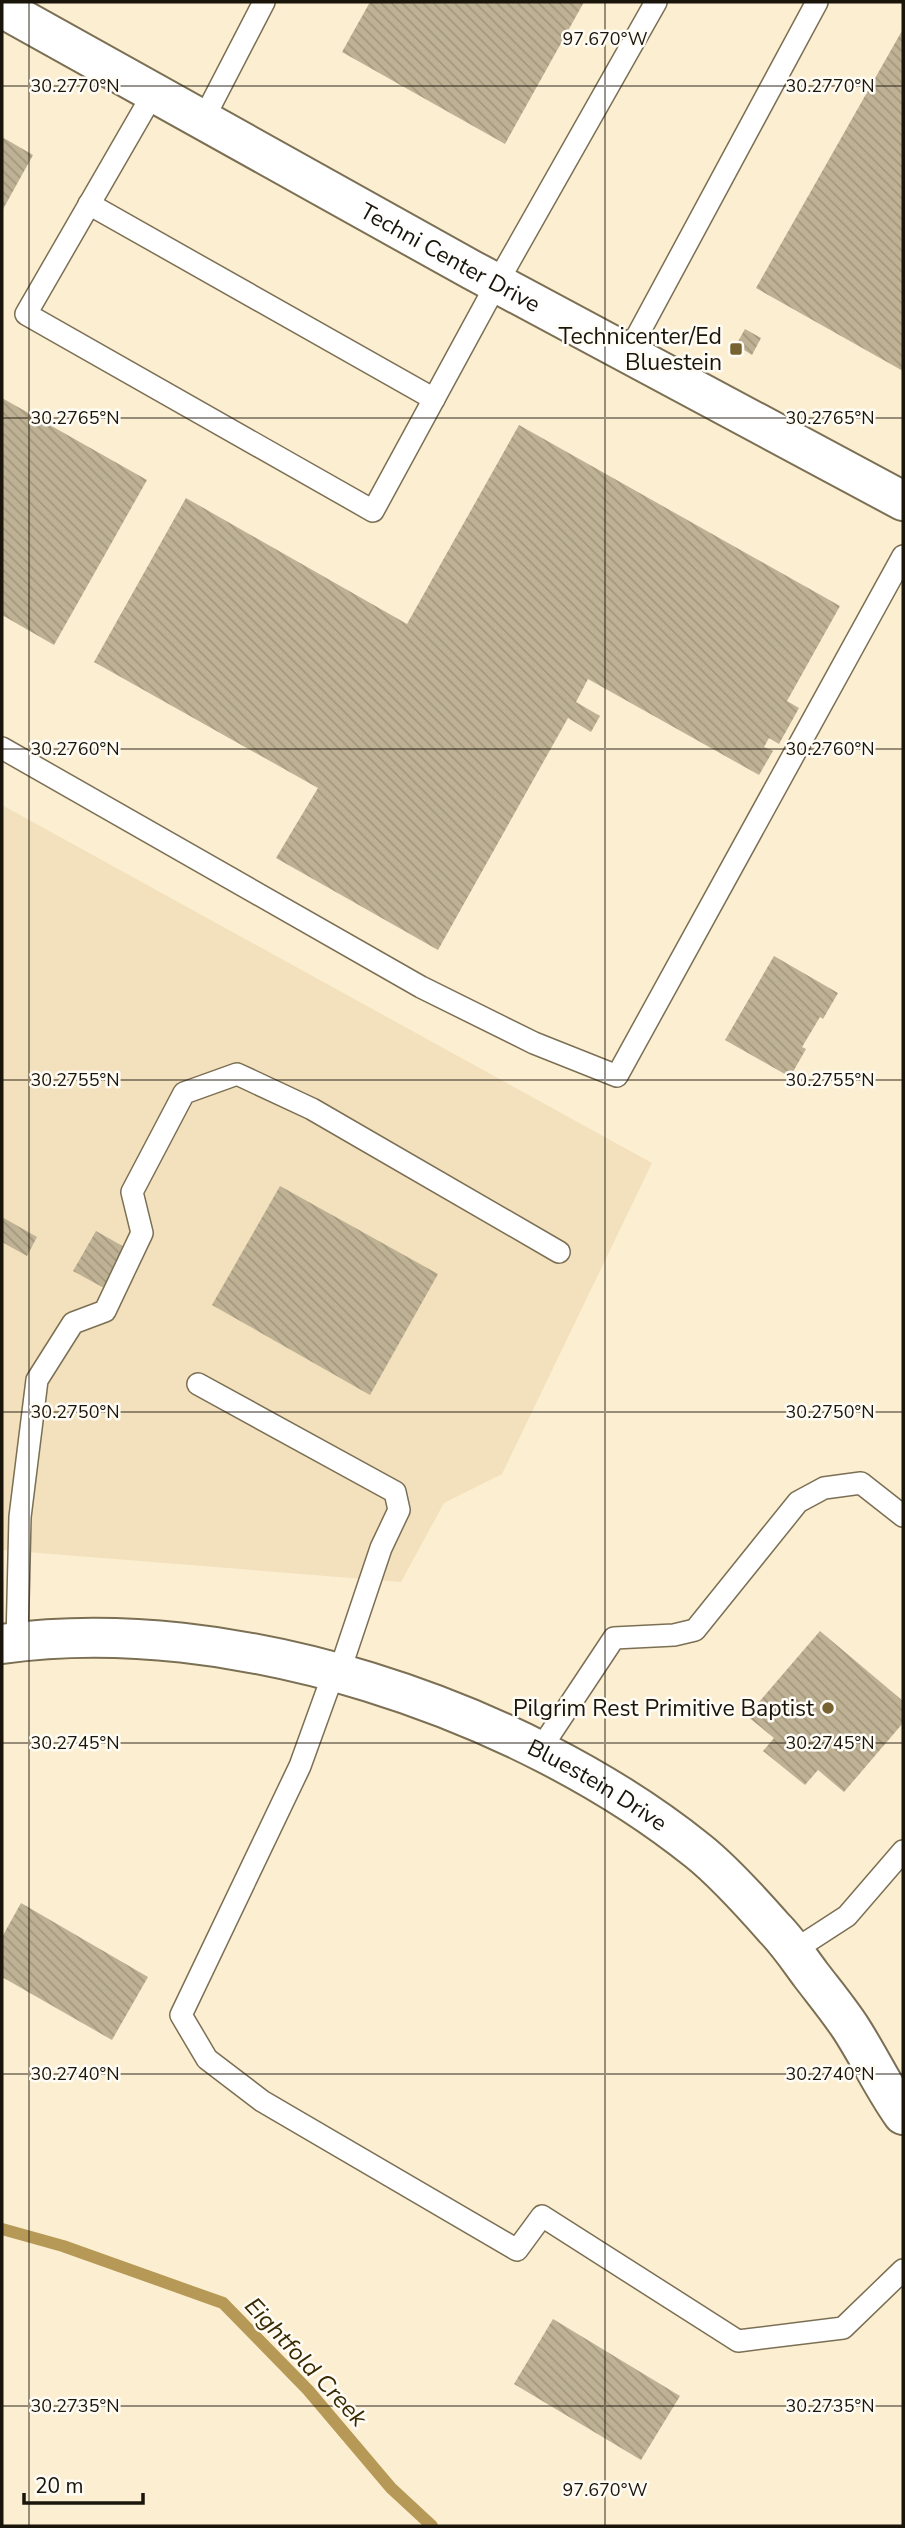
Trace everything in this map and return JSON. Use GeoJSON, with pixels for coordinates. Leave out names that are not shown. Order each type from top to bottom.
{"type":"FeatureCollection","features":[{"type":"Feature","properties":{"kind":"street","name":"Techni Center Drive"},"geometry":{"type":"LineString","coordinates":[[2,8],[497,283],[903,501]]}},
{"type":"Feature","properties":{"kind":"street","name":"Bluestein Drive"},"geometry":{"type":"LineString","coordinates":[[10,1643],[36,1639],[124,1639],[205,1646],[277,1659],[366,1680],[440,1706],[539,1751],[624,1797],[699,1852],[776,1929],[850,2026],[903,2115]]}},
{"type":"Feature","properties":{"kind":"lane"},"geometry":{"type":"LineString","coordinates":[[202,120],[264,2]]}},
{"type":"Feature","properties":{"kind":"lane"},"geometry":{"type":"LineString","coordinates":[[154,92],[26,314],[373,511],[497,283],[656,2]]}},
{"type":"Feature","properties":{"kind":"lane"},"geometry":{"type":"LineString","coordinates":[[628,353],[817,2]]}},
{"type":"Feature","properties":{"kind":"lane"},"geometry":{"type":"LineString","coordinates":[[89,204],[434,399]]}},
{"type":"Feature","properties":{"kind":"lane"},"geometry":{"type":"LineString","coordinates":[[2,748],[421,987],[534,1043],[617,1076],[903,556]]}},
{"type":"Feature","properties":{"kind":"lane"},"geometry":{"type":"LineString","coordinates":[[10,1643],[20,1517],[37,1380],[73,1323],[105,1311],[142,1233],[132,1192],[184,1093],[237,1074],[312,1109],[559,1252]]}},
{"type":"Feature","properties":{"kind":"lane"},"geometry":{"type":"LineString","coordinates":[[198,1384],[395,1492],[399,1510],[381,1548],[337,1673],[300,1766],[181,2015],[206,2059],[262,2101],[517,2250],[542,2216],[738,2341],[843,2328],[903,2270]]}},
{"type":"Feature","properties":{"kind":"lane"},"geometry":{"type":"LineString","coordinates":[[539,1751],[614,1638],[674,1635],[695,1630],[798,1502],[824,1488],[860,1483],[903,1516]]}},
{"type":"Feature","properties":{"kind":"lane"},"geometry":{"type":"LineString","coordinates":[[793,1951],[847,1916],[903,1851]]}},
{"type":"Feature","properties":{"kind":"shaded area"},"geometry":{"type":"Polygon","coordinates":[[[2,805],[652,1163],[502,1474],[444,1503],[401,1582],[2,1550],[2,805]]]}},
{"type":"Feature","properties":{"kind":"building"},"geometry":{"type":"Polygon","coordinates":[[[370,2],[584,2],[505,144],[342,52],[370,2]]]}},
{"type":"Feature","properties":{"kind":"building"},"geometry":{"type":"Polygon","coordinates":[[[903,29],[903,371],[756,288],[903,29]]]}},
{"type":"Feature","properties":{"kind":"building"},"geometry":{"type":"Polygon","coordinates":[[[2,137],[33,155],[2,211],[2,137]]]}},
{"type":"Feature","properties":{"kind":"building"},"geometry":{"type":"Polygon","coordinates":[[[745,329],[761,338],[752,355],[736,345],[745,329]]]}},
{"type":"Feature","properties":{"kind":"building"},"geometry":{"type":"Polygon","coordinates":[[[2,398],[147,480],[54,645],[2,615],[2,398]]]}},
{"type":"Feature","properties":{"kind":"building"},"geometry":{"type":"Polygon","coordinates":[[[519,425],[840,606],[787,701],[799,708],[779,744],[769,738],[764,747],[773,751],[759,775],[588,679],[576,702],[600,716],[591,732],[568,718],[438,950],[276,858],[318,788],[94,662],[186,498],[407,624],[519,425]]]}},
{"type":"Feature","properties":{"kind":"building"},"geometry":{"type":"Polygon","coordinates":[[[774,956],[838,993],[802,1047],[806,1049],[790,1077],[725,1040],[774,956]]]}},
{"type":"Feature","properties":{"kind":"building"},"geometry":{"type":"Polygon","coordinates":[[[280,1186],[438,1274],[370,1395],[212,1305],[280,1186]]]}},
{"type":"Feature","properties":{"kind":"building"},"geometry":{"type":"Polygon","coordinates":[[[2,1217],[37,1237],[27,1256],[2,1242],[2,1217]]]}},
{"type":"Feature","properties":{"kind":"building"},"geometry":{"type":"Polygon","coordinates":[[[96,1231],[126,1248],[104,1288],[73,1271],[96,1231]]]}},
{"type":"Feature","properties":{"kind":"building","name":"Pilgrim Rest Primitive Baptist"},"geometry":{"type":"Polygon","coordinates":[[[820,1631],[903,1701],[903,1723],[844,1792],[818,1770],[805,1785],[763,1751],[774,1738],[747,1716],[820,1631]]]}},
{"type":"Feature","properties":{"kind":"building"},"geometry":{"type":"Polygon","coordinates":[[[21,1903],[148,1977],[112,2040],[2,1977],[2,1937],[21,1903]]]}},
{"type":"Feature","properties":{"kind":"building"},"geometry":{"type":"Polygon","coordinates":[[[553,2319],[680,2396],[641,2460],[514,2384],[553,2319]]]}},
{"type":"Feature","properties":{"kind":"waterway","name":"Eightfold Creek"},"geometry":{"type":"LineString","coordinates":[[2,2229],[63,2246],[223,2303],[308,2390],[391,2488],[432,2526]]}},
{"type":"Feature","properties":{"kind":"place","name":"Technicenter/Ed Bluestein"},"geometry":{"type":"Point","coordinates":[736,349]}},
{"type":"Feature","properties":{"kind":"place","name":"Pilgrim Rest Primitive Baptist"},"geometry":{"type":"Point","coordinates":[828,1708]}}]}
